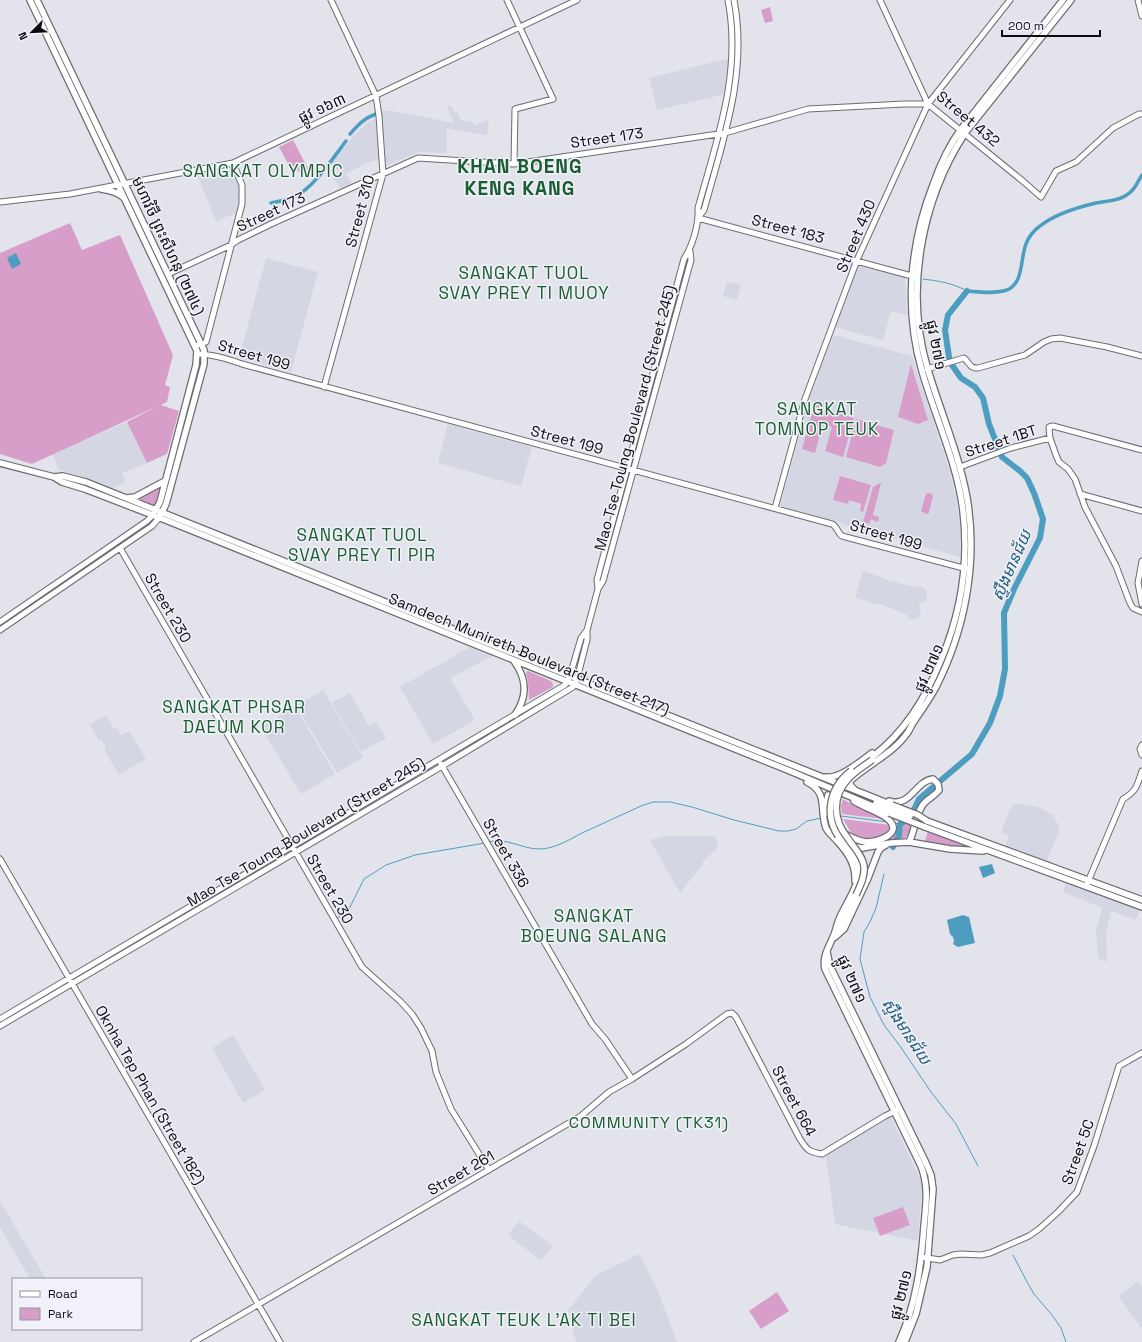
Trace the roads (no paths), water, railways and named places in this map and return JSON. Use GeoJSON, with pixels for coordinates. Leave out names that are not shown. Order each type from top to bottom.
{"type":"FeatureCollection","features":[{"type":"Feature","properties":{"kind":"main road","name":"មហាវិថី ព្រះសីហនុ (២៧៤)"},"geometry":{"type":"LineString","coordinates":[[30,0],[198,354]]}},
{"type":"Feature","properties":{"kind":"main road","name":"មហាវិថី ព្រះសីហនុ (២៧៤)"},"geometry":{"type":"LineString","coordinates":[[37,0],[126,184],[201,344],[204,354],[202,372],[166,504],[161,515]]}},
{"type":"Feature","properties":{"kind":"main road","name":"ផ្លូវ ២៧១"},"geometry":{"type":"LineString","coordinates":[[967,569],[961,499],[954,469],[922,370],[918,353],[912,304],[919,228],[928,198],[943,159],[1063,0]]}},
{"type":"Feature","properties":{"kind":"main road","name":"ផ្លូវ ២៧១"},"geometry":{"type":"LineString","coordinates":[[963,131],[1071,0]]}},
{"type":"Feature","properties":{"kind":"main road"},"geometry":{"type":"LineString","coordinates":[[101,189],[108,189],[126,200]]}},
{"type":"Feature","properties":{"kind":"main road","name":"ផ្លូវ ២៧១"},"geometry":{"type":"LineString","coordinates":[[910,722],[930,685],[948,643],[967,569],[970,524],[967,499],[960,467],[927,369],[919,325],[915,275]]}},
{"type":"Feature","properties":{"kind":"main road"},"geometry":{"type":"LineString","coordinates":[[154,512],[160,502],[198,354]]}},
{"type":"Feature","properties":{"kind":"main road"},"geometry":{"type":"LineString","coordinates":[[0,463],[54,477],[62,482],[154,512]]}},
{"type":"Feature","properties":{"kind":"main road"},"geometry":{"type":"LineString","coordinates":[[54,477],[63,476],[86,482],[127,498],[161,515]]}},
{"type":"Feature","properties":{"kind":"main road"},"geometry":{"type":"LineString","coordinates":[[127,498],[135,497],[165,481]]}},
{"type":"Feature","properties":{"kind":"main road","name":"Samdech Munireth Boulevard (Street 217)"},"geometry":{"type":"LineString","coordinates":[[161,515],[514,661],[569,679]]}},
{"type":"Feature","properties":{"kind":"main road","name":"Samdech Munireth Boulevard (Street 217)"},"geometry":{"type":"LineString","coordinates":[[161,515],[569,679],[849,797],[889,811]]}},
{"type":"Feature","properties":{"kind":"main road"},"geometry":{"type":"LineString","coordinates":[[514,661],[520,669],[524,686],[523,701],[515,715]]}},
{"type":"Feature","properties":{"kind":"main road","name":"Samdech Munireth Boulevard (Street 217)"},"geometry":{"type":"LineString","coordinates":[[575,682],[855,790],[874,798],[889,811]]}},
{"type":"Feature","properties":{"kind":"main road"},"geometry":{"type":"LineString","coordinates":[[854,893],[854,866],[840,838],[836,816],[838,794],[848,778],[871,759],[886,750],[910,722]]}},
{"type":"Feature","properties":{"kind":"main road"},"geometry":{"type":"LineString","coordinates":[[819,776],[832,777],[841,774],[878,748],[910,722]]}},
{"type":"Feature","properties":{"kind":"main road"},"geometry":{"type":"LineString","coordinates":[[855,790],[849,784],[852,780],[888,753],[908,732],[910,722]]}},
{"type":"Feature","properties":{"kind":"main road"},"geometry":{"type":"LineString","coordinates":[[790,771],[799,779],[812,785],[818,790],[826,826],[830,835],[840,838],[864,841],[884,839],[889,835],[892,828],[889,811]]}},
{"type":"Feature","properties":{"kind":"main road"},"geometry":{"type":"LineString","coordinates":[[874,798],[892,802],[902,801],[908,798],[926,781],[933,780],[938,784],[939,790],[926,801],[921,808],[913,833],[906,842]]}},
{"type":"Feature","properties":{"kind":"main road"},"geometry":{"type":"LineString","coordinates":[[844,790],[889,811],[1087,883],[1142,907]]}},
{"type":"Feature","properties":{"kind":"main road"},"geometry":{"type":"LineString","coordinates":[[828,795],[826,804],[827,820],[832,833],[858,852],[864,865],[863,879],[854,893],[843,921],[833,938]]}},
{"type":"Feature","properties":{"kind":"main road"},"geometry":{"type":"LineString","coordinates":[[926,824],[990,851],[1142,900]]}},
{"type":"Feature","properties":{"kind":"main road"},"geometry":{"type":"LineString","coordinates":[[840,838],[850,846],[857,848],[906,842],[946,848],[990,851]]}},
{"type":"Feature","properties":{"kind":"main road"},"geometry":{"type":"LineString","coordinates":[[833,938],[844,929],[868,878],[878,852],[881,848],[889,844]]}},
{"type":"Feature","properties":{"kind":"main road","name":"ផ្លូវ ២៧១"},"geometry":{"type":"LineString","coordinates":[[833,938],[824,960],[825,969],[897,1110],[925,1177],[926,1200],[922,1292],[906,1342]]}},
{"type":"Feature","properties":{"kind":"main road","name":"ផ្លូវ ២៧១"},"geometry":{"type":"LineString","coordinates":[[899,1342],[905,1328],[924,1258]]}},
{"type":"Feature","properties":{"kind":"street","name":"Street 310"},"geometry":{"type":"LineString","coordinates":[[324,386],[383,174],[379,116],[376,96],[331,0]]}},
{"type":"Feature","properties":{"kind":"street"},"geometry":{"type":"LineString","coordinates":[[507,0],[553,99],[515,108],[514,164]]}},
{"type":"Feature","properties":{"kind":"street","name":"ផ្លូវ ១៦៣"},"geometry":{"type":"LineString","coordinates":[[0,202],[101,189],[233,163],[577,0]]}},
{"type":"Feature","properties":{"kind":"street","name":"Mao Tse Toung Boulevard (Street 245)"},"geometry":{"type":"LineString","coordinates":[[0,1026],[442,766],[569,690],[575,682],[587,640],[587,630],[598,590],[603,581],[690,260],[690,251],[698,218],[698,208],[727,98],[731,71],[732,44],[728,0]]}},
{"type":"Feature","properties":{"kind":"street","name":"Mao Tse Toung Boulevard (Street 245)"},"geometry":{"type":"LineString","coordinates":[[698,218],[704,210],[735,93],[738,62],[738,24],[734,0]]}},
{"type":"Feature","properties":{"kind":"street","name":"Street 432"},"geometry":{"type":"LineString","coordinates":[[880,0],[928,104],[963,131],[1040,197],[1056,171],[1076,162],[1119,124],[1138,114],[1142,114]]}},
{"type":"Feature","properties":{"kind":"street","name":"Street 430"},"geometry":{"type":"LineString","coordinates":[[775,508],[805,399],[857,260],[928,104],[1010,0]]}},
{"type":"Feature","properties":{"kind":"street"},"geometry":{"type":"LineString","coordinates":[[1139,1],[1142,16]]}},
{"type":"Feature","properties":{"kind":"street","name":"Street 173"},"geometry":{"type":"LineString","coordinates":[[168,274],[231,245],[271,224],[383,174],[404,163],[422,158],[514,164],[725,133],[808,109],[928,104]]}},
{"type":"Feature","properties":{"kind":"street"},"geometry":{"type":"LineString","coordinates":[[195,346],[206,342],[242,204],[242,185],[233,163]]}},
{"type":"Feature","properties":{"kind":"street"},"geometry":{"type":"LineString","coordinates":[[709,167],[715,169]]}},
{"type":"Feature","properties":{"kind":"street","name":"Street 183"},"geometry":{"type":"LineString","coordinates":[[698,218],[915,275]]}},
{"type":"Feature","properties":{"kind":"street","name":"Mao Tse Toung Boulevard (Street 245)"},"geometry":{"type":"LineString","coordinates":[[598,590],[597,580],[627,468],[684,259],[690,251]]}},
{"type":"Feature","properties":{"kind":"street"},"geometry":{"type":"LineString","coordinates":[[927,369],[964,358],[971,367],[978,368],[1025,355],[1044,342],[1051,339],[1060,338],[1107,347],[1142,356]]}},
{"type":"Feature","properties":{"kind":"street","name":"Street 199"},"geometry":{"type":"LineString","coordinates":[[198,354],[228,359],[775,508],[835,525],[842,536],[967,569]]}},
{"type":"Feature","properties":{"kind":"street"},"geometry":{"type":"LineString","coordinates":[[1142,450],[1052,426],[1049,427],[1050,438],[1060,462],[1068,469],[1075,480],[1085,507],[1116,566],[1130,603],[1133,608],[1142,612]]}},
{"type":"Feature","properties":{"kind":"street","name":"Street 1BT"},"geometry":{"type":"LineString","coordinates":[[960,467],[1011,448],[1050,438]]}},
{"type":"Feature","properties":{"kind":"street"},"geometry":{"type":"LineString","coordinates":[[1080,494],[1142,511]]}},
{"type":"Feature","properties":{"kind":"street"},"geometry":{"type":"LineString","coordinates":[[0,622],[148,521],[154,512]]}},
{"type":"Feature","properties":{"kind":"street"},"geometry":{"type":"LineString","coordinates":[[0,630],[152,526],[161,515]]}},
{"type":"Feature","properties":{"kind":"street","name":"Street 230"},"geometry":{"type":"LineString","coordinates":[[120,548],[362,967],[400,1001],[412,1014],[421,1028],[432,1051],[436,1072],[451,1109],[489,1170]]}},
{"type":"Feature","properties":{"kind":"street"},"geometry":{"type":"LineString","coordinates":[[1142,561],[1138,583],[1142,604]]}},
{"type":"Feature","properties":{"kind":"street","name":"Mao Tse Toung Boulevard (Street 245)"},"geometry":{"type":"LineString","coordinates":[[0,1019],[565,685],[569,679],[581,638],[587,630]]}},
{"type":"Feature","properties":{"kind":"street"},"geometry":{"type":"LineString","coordinates":[[1142,745],[1140,750],[1142,755]]}},
{"type":"Feature","properties":{"kind":"street","name":"Street 336"},"geometry":{"type":"LineString","coordinates":[[439,760],[592,1024],[605,1039],[632,1079]]}},
{"type":"Feature","properties":{"kind":"street"},"geometry":{"type":"LineString","coordinates":[[1087,883],[1123,799],[1132,794],[1137,787],[1142,771]]}},
{"type":"Feature","properties":{"kind":"street","name":"Oknha Tep Phan (Street 182)"},"geometry":{"type":"LineString","coordinates":[[0,859],[280,1342]]}},
{"type":"Feature","properties":{"kind":"street","name":"Street 261"},"geometry":{"type":"LineString","coordinates":[[194,1342],[581,1116],[608,1092],[632,1079],[686,1044],[722,1017],[732,1013]]}},
{"type":"Feature","properties":{"kind":"street","name":"Street 664"},"geometry":{"type":"LineString","coordinates":[[732,1013],[736,1017],[806,1148],[813,1152],[822,1154],[897,1110]]}},
{"type":"Feature","properties":{"kind":"street","name":"Street 5C"},"geometry":{"type":"LineString","coordinates":[[924,1258],[940,1260],[961,1254],[990,1254],[1029,1236],[1039,1229],[1078,1192],[1119,1066],[1142,1053]]}},
{"type":"Feature","properties":{"kind":"water"},"geometry":{"type":"Polygon","coordinates":[[[16,253],[21,264],[12,269],[7,258],[16,253]]]}},
{"type":"Feature","properties":{"kind":"water"},"geometry":{"type":"Polygon","coordinates":[[[992,864],[995,873],[983,878],[979,867],[992,864]]]}},
{"type":"Feature","properties":{"kind":"water"},"geometry":{"type":"Polygon","coordinates":[[[963,915],[969,917],[975,943],[958,947],[953,944],[953,937],[950,934],[947,920],[963,915]]]}},
{"type":"Feature","properties":{"kind":"waterway"},"geometry":{"type":"LineString","coordinates":[[350,134],[365,120],[376,114]]}},
{"type":"Feature","properties":{"kind":"waterway"},"geometry":{"type":"LineString","coordinates":[[271,203],[283,201],[301,193],[325,169],[346,141]]}},
{"type":"Feature","properties":{"kind":"waterway"},"geometry":{"type":"LineString","coordinates":[[967,291],[998,292],[1012,287],[1021,270],[1026,244],[1035,230],[1053,218],[1067,212],[1125,196],[1133,190],[1142,175]]}},
{"type":"Feature","properties":{"kind":"waterway"},"geometry":{"type":"LineString","coordinates":[[923,279],[951,284],[967,291]]}},
{"type":"Feature","properties":{"kind":"waterway","name":"ស្ទឹងមានជ័យ"},"geometry":{"type":"LineString","coordinates":[[893,847],[899,835],[900,824],[910,818],[919,799],[972,754],[990,723],[1000,696],[1005,669],[1004,613],[1014,589],[1040,538],[1043,519],[1027,478],[1002,457],[989,424],[983,398],[975,387],[961,378],[952,365],[949,357],[945,330],[948,315],[967,291]]}},
{"type":"Feature","properties":{"kind":"waterway"},"geometry":{"type":"LineString","coordinates":[[488,842],[501,841],[526,847],[545,849],[561,844],[641,806],[653,802],[670,802],[692,807],[734,820],[779,831],[796,829],[807,821],[821,818]]}},
{"type":"Feature","properties":{"kind":"waterway"},"geometry":{"type":"LineString","coordinates":[[841,816],[888,822]]}},
{"type":"Feature","properties":{"kind":"waterway","name":"ស្ទឹងមានជ័យ"},"geometry":{"type":"LineString","coordinates":[[893,823],[900,824]]}},
{"type":"Feature","properties":{"kind":"waterway"},"geometry":{"type":"LineString","coordinates":[[337,918],[349,909],[364,879],[386,865],[415,855],[485,843]]}},
{"type":"Feature","properties":{"kind":"waterway","name":"ស្ទឹងមានជ័យ"},"geometry":{"type":"LineString","coordinates":[[884,874],[876,908],[864,932],[860,959],[870,997],[884,1025],[931,1092],[956,1124],[978,1166]]}},
{"type":"Feature","properties":{"kind":"waterway","name":"ស្ទឹងមានជ័យ"},"geometry":{"type":"LineString","coordinates":[[1013,1255],[1034,1294],[1061,1328],[1066,1342]]}},
{"type":"Feature","properties":{"kind":"district","name":"SANGKAT OLYMPIC"},"geometry":{"type":"Point","coordinates":[263,171]}},
{"type":"Feature","properties":{"kind":"district","name":"KHAN BOENG KENG KANG"},"geometry":{"type":"Point","coordinates":[520,177]}},
{"type":"Feature","properties":{"kind":"district","name":"SANGKAT TUOL SVAY PREY TI MUOY"},"geometry":{"type":"Point","coordinates":[524,283]}},
{"type":"Feature","properties":{"kind":"district","name":"SANGKAT TOMNOP TEUK"},"geometry":{"type":"Point","coordinates":[817,419]}},
{"type":"Feature","properties":{"kind":"district","name":"SANGKAT TUOL SVAY PREY TI PIR"},"geometry":{"type":"Point","coordinates":[362,545]}},
{"type":"Feature","properties":{"kind":"district","name":"SANGKAT PHSAR DAEUM KOR"},"geometry":{"type":"Point","coordinates":[234,717]}},
{"type":"Feature","properties":{"kind":"district","name":"SANGKAT BOEUNG SALANG"},"geometry":{"type":"Point","coordinates":[594,926]}},
{"type":"Feature","properties":{"kind":"district","name":"COMMUNITY (TK31)"},"geometry":{"type":"Point","coordinates":[649,1122]}},
{"type":"Feature","properties":{"kind":"district","name":"SANGKAT TEUK L'AK TI BEI"},"geometry":{"type":"Point","coordinates":[524,1320]}}]}
